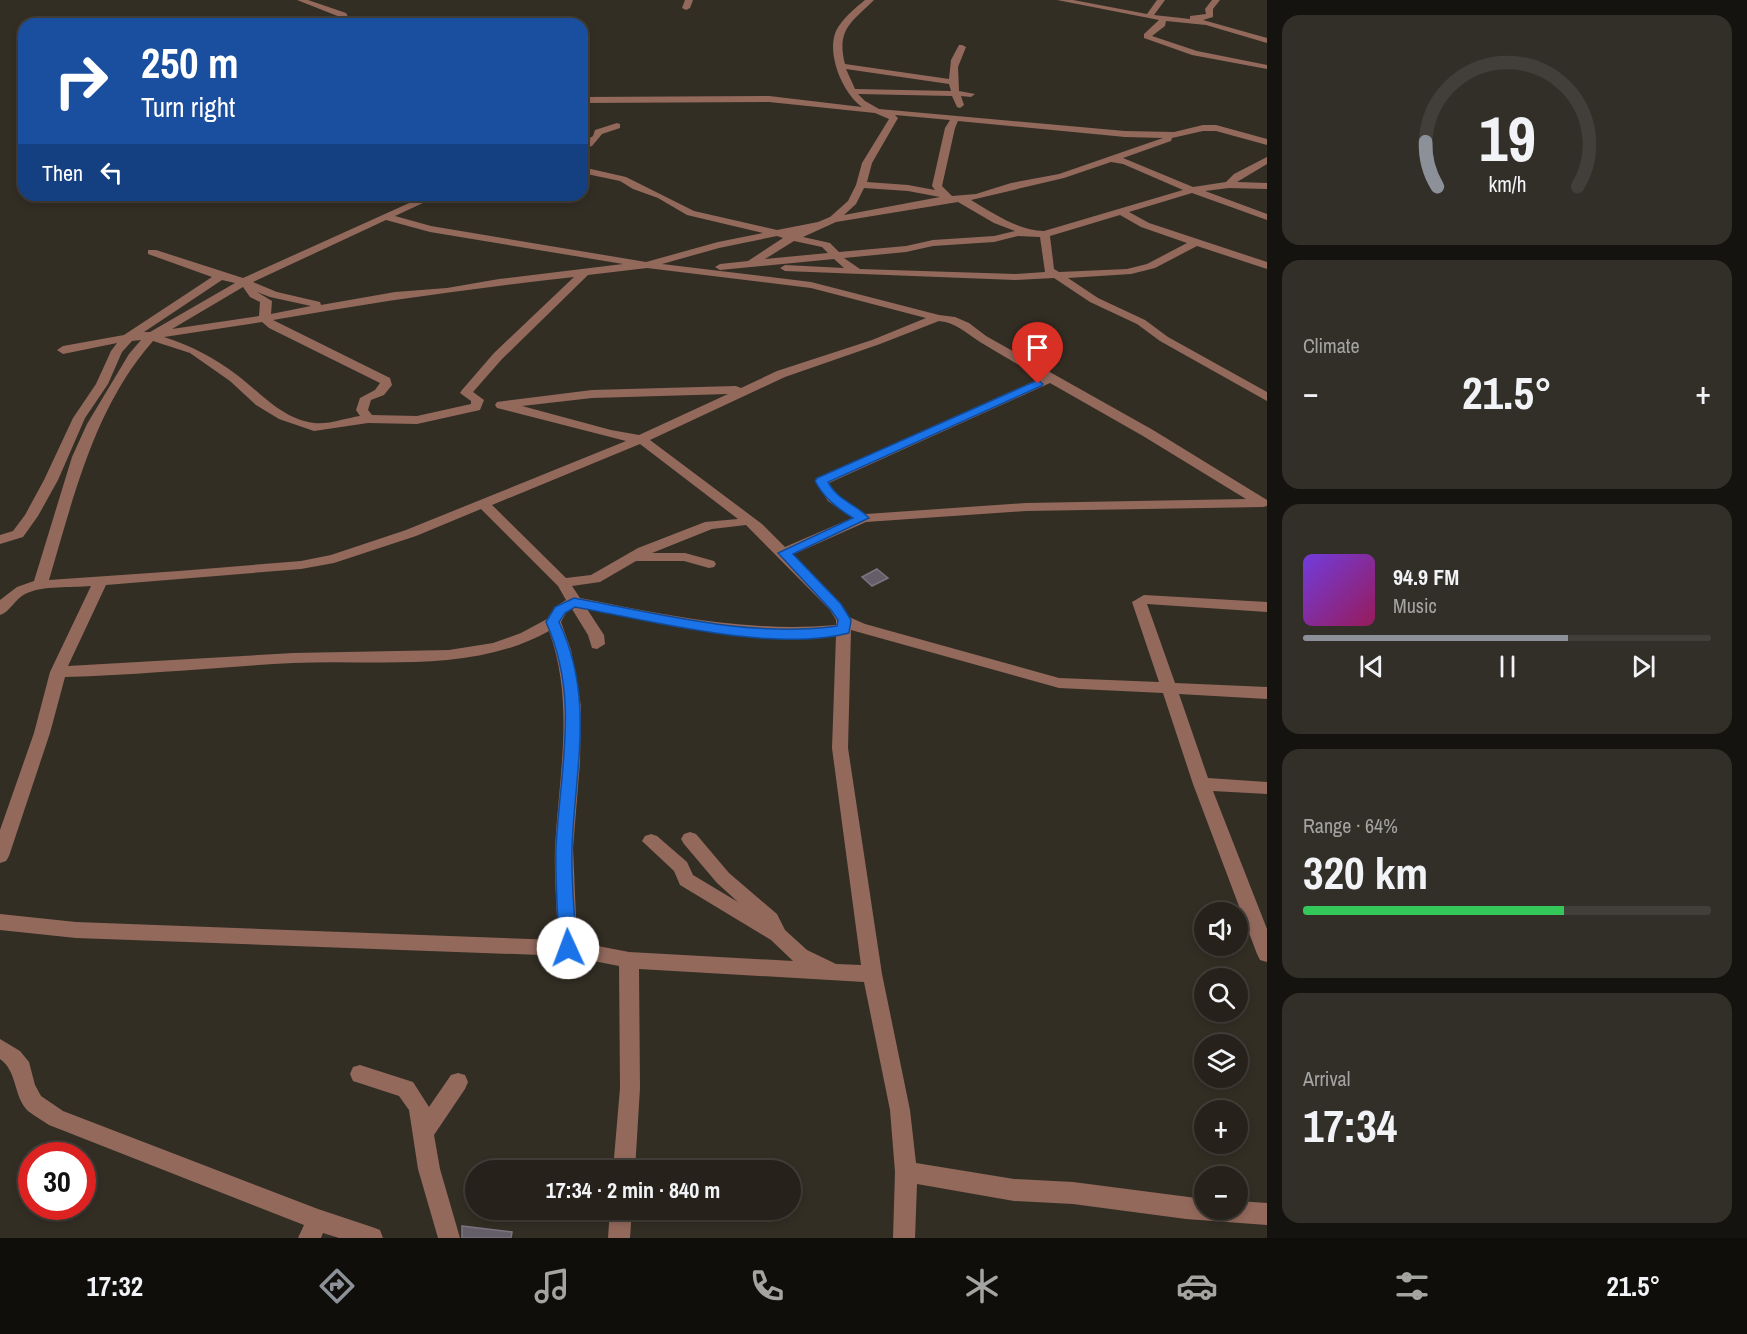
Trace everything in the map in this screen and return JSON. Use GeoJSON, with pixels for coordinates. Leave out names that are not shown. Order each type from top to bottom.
{"type":"FeatureCollection","features":[{"type":"Feature","properties":{"kind":"street"},"geometry":{"type":"LineString","coordinates":[[301,0],[343,15],[345,18]]}},
{"type":"Feature","properties":{"kind":"street"},"geometry":{"type":"LineString","coordinates":[[834,219],[852,202],[861,185],[867,164],[894,118],[861,102],[852,91],[841,66],[837,47],[840,29],[870,0]]}},
{"type":"Feature","properties":{"kind":"street"},"geometry":{"type":"LineString","coordinates":[[1061,0],[1149,17],[1168,18],[1205,18],[1210,15],[1209,9],[1216,0]]}},
{"type":"Feature","properties":{"kind":"street"},"geometry":{"type":"LineString","coordinates":[[1149,17],[1161,0]]}},
{"type":"Feature","properties":{"kind":"street"},"geometry":{"type":"LineString","coordinates":[[1168,18],[1207,23],[1267,41]]}},
{"type":"Feature","properties":{"kind":"street"},"geometry":{"type":"LineString","coordinates":[[1168,18],[1147,36],[1195,53],[1267,67]]}},
{"type":"Feature","properties":{"kind":"street"},"geometry":{"type":"LineString","coordinates":[[960,105],[952,82],[957,53],[962,47]]}},
{"type":"Feature","properties":{"kind":"street"},"geometry":{"type":"LineString","coordinates":[[841,66],[952,82]]}},
{"type":"Feature","properties":{"kind":"street"},"geometry":{"type":"LineString","coordinates":[[852,91],[971,94]]}},
{"type":"Feature","properties":{"kind":"street"},"geometry":{"type":"LineString","coordinates":[[588,100],[769,99],[1125,134],[1174,135],[1203,128],[1216,128],[1267,142]]}},
{"type":"Feature","properties":{"kind":"street"},"geometry":{"type":"LineString","coordinates":[[955,119],[950,128],[937,186],[952,198],[998,221],[1031,234]]}},
{"type":"Feature","properties":{"kind":"street"},"geometry":{"type":"LineString","coordinates":[[588,144],[597,137],[598,132],[617,126]]}},
{"type":"Feature","properties":{"kind":"street"},"geometry":{"type":"LineString","coordinates":[[749,266],[795,236],[834,219],[869,215],[952,198],[977,197],[1011,186],[1061,176],[1166,141],[1174,135]]}},
{"type":"Feature","properties":{"kind":"street"},"geometry":{"type":"LineString","coordinates":[[1110,159],[1125,161],[1192,190],[1267,217]]}},
{"type":"Feature","properties":{"kind":"street"},"geometry":{"type":"LineString","coordinates":[[1229,185],[1237,176],[1267,160]]}},
{"type":"Feature","properties":{"kind":"street"},"geometry":{"type":"LineString","coordinates":[[588,171],[623,179],[691,213],[826,245],[843,263],[858,272]]}},
{"type":"Feature","properties":{"kind":"street"},"geometry":{"type":"LineString","coordinates":[[861,185],[908,188],[952,198]]}},
{"type":"Feature","properties":{"kind":"street"},"geometry":{"type":"LineString","coordinates":[[682,270],[749,266],[906,249],[933,243],[994,239],[1017,233],[1045,234],[1192,190],[1229,185],[1267,186]]}},
{"type":"Feature","properties":{"kind":"street"},"geometry":{"type":"LineString","coordinates":[[40,585],[80,457],[93,424],[135,354],[151,336],[244,282],[421,201]]}},
{"type":"Feature","properties":{"kind":"street"},"geometry":{"type":"LineString","coordinates":[[1122,212],[1145,225],[1267,266]]}},
{"type":"Feature","properties":{"kind":"street"},"geometry":{"type":"LineString","coordinates":[[385,216],[460,235],[646,265],[811,285],[938,318],[951,319],[965,325],[982,338],[1265,503]]}},
{"type":"Feature","properties":{"kind":"street"},"geometry":{"type":"LineString","coordinates":[[63,350],[395,295],[447,291],[499,282],[646,265],[718,245],[820,225]]}},
{"type":"Feature","properties":{"kind":"street"},"geometry":{"type":"LineString","coordinates":[[1045,234],[1044,246],[1050,260],[1049,270],[1056,276],[1094,300],[1141,322],[1164,339],[1267,397]]}},
{"type":"Feature","properties":{"kind":"street"},"geometry":{"type":"LineString","coordinates":[[749,266],[858,272],[1056,276],[1142,270],[1194,243]]}},
{"type":"Feature","properties":{"kind":"street"},"geometry":{"type":"LineString","coordinates":[[152,252],[244,282],[274,295],[325,306]]}},
{"type":"Feature","properties":{"kind":"street"},"geometry":{"type":"LineString","coordinates":[[151,336],[194,351],[234,378],[260,402],[283,416],[314,427],[368,418],[417,420],[476,407],[478,400],[466,393],[498,356],[583,274]]}},
{"type":"Feature","properties":{"kind":"street"},"geometry":{"type":"LineString","coordinates":[[0,540],[18,534],[31,516],[51,480],[79,418],[102,384],[117,351],[128,338],[220,276]]}},
{"type":"Feature","properties":{"kind":"street"},"geometry":{"type":"LineString","coordinates":[[244,282],[254,295],[266,301],[265,318],[273,326],[386,381],[386,386],[379,394],[366,398],[362,410],[368,418]]}},
{"type":"Feature","properties":{"kind":"street"},"geometry":{"type":"LineString","coordinates":[[0,610],[18,591],[40,585],[290,566],[334,559],[411,533],[484,504],[641,439],[781,374],[938,318]]}},
{"type":"Feature","properties":{"kind":"street"},"geometry":{"type":"LineString","coordinates":[[863,518],[843,506],[827,491],[822,481],[1052,378]]}},
{"type":"Feature","properties":{"kind":"street"},"geometry":{"type":"LineString","coordinates":[[748,389],[688,394],[627,393],[529,400],[504,405],[609,434],[641,439],[757,527],[836,607],[844,625],[840,748],[872,974],[900,1110],[906,1172],[904,1238]]}},
{"type":"Feature","properties":{"kind":"street"},"geometry":{"type":"LineString","coordinates":[[784,553],[863,518],[1026,507],[1265,503]]}},
{"type":"Feature","properties":{"kind":"street"},"geometry":{"type":"LineString","coordinates":[[484,504],[563,583],[596,635],[597,644]]}},
{"type":"Feature","properties":{"kind":"street"},"geometry":{"type":"LineString","coordinates":[[563,583],[596,579],[643,551],[710,525],[740,524]]}},
{"type":"Feature","properties":{"kind":"street"},"geometry":{"type":"LineString","coordinates":[[632,558],[685,557],[709,564]]}},
{"type":"Feature","properties":{"kind":"street"},"geometry":{"type":"LineString","coordinates":[[58,672],[126,670],[293,658],[449,655],[495,648],[526,638],[553,622],[560,610],[574,602],[591,587],[596,579]]}},
{"type":"Feature","properties":{"kind":"street"},"geometry":{"type":"LineString","coordinates":[[0,856],[42,733],[58,672],[101,581]]}},
{"type":"Feature","properties":{"kind":"street"},"geometry":{"type":"LineString","coordinates":[[1267,607],[1143,599],[1139,606],[1202,784],[1267,954]]}},
{"type":"Feature","properties":{"kind":"street"},"geometry":{"type":"LineString","coordinates":[[574,602],[705,626],[761,633],[815,633],[844,625],[1059,683],[1267,693]]}},
{"type":"Feature","properties":{"kind":"street"},"geometry":{"type":"LineString","coordinates":[[553,622],[565,648],[571,680],[573,721],[564,849],[568,948]]}},
{"type":"Feature","properties":{"kind":"street"},"geometry":{"type":"LineString","coordinates":[[1202,784],[1267,788]]}},
{"type":"Feature","properties":{"kind":"street"},"geometry":{"type":"LineString","coordinates":[[690,839],[723,878],[770,919],[778,935]]}},
{"type":"Feature","properties":{"kind":"street"},"geometry":{"type":"LineString","coordinates":[[651,841],[681,867],[686,880],[778,935],[800,956],[838,972]]}},
{"type":"Feature","properties":{"kind":"street"},"geometry":{"type":"LineString","coordinates":[[0,922],[76,930],[568,948],[629,960],[872,974]]}},
{"type":"Feature","properties":{"kind":"street"},"geometry":{"type":"LineString","coordinates":[[625,1160],[630,1088],[629,960]]}},
{"type":"Feature","properties":{"kind":"street"},"geometry":{"type":"LineString","coordinates":[[0,1048],[13,1057],[22,1068],[25,1086],[34,1103],[56,1118],[313,1229],[372,1238]]}},
{"type":"Feature","properties":{"kind":"street"},"geometry":{"type":"LineString","coordinates":[[360,1074],[406,1089],[419,1107],[422,1135],[436,1200],[449,1238]]}},
{"type":"Feature","properties":{"kind":"street"},"geometry":{"type":"LineString","coordinates":[[422,1135],[458,1082]]}},
{"type":"Feature","properties":{"kind":"street"},"geometry":{"type":"LineString","coordinates":[[906,1172],[1014,1190],[1073,1193],[1186,1208],[1267,1214]]}},
{"type":"Feature","properties":{"kind":"street"},"geometry":{"type":"LineString","coordinates":[[619,1238],[620,1220]]}},
{"type":"Feature","properties":{"kind":"building"},"geometry":{"type":"Polygon","coordinates":[[[877,569],[888,578],[872,586],[862,577],[877,569]]]}},
{"type":"Feature","properties":{"kind":"building"},"geometry":{"type":"Polygon","coordinates":[[[462,1226],[512,1232],[511,1238],[462,1238],[462,1226]]]}},
{"type":"Feature","properties":{"kind":"route"},"geometry":{"type":"LineString","coordinates":[[568,948],[564,849],[574,731],[571,680],[565,648],[553,622],[560,610],[574,602],[705,626],[761,633],[815,633],[844,629],[844,620],[836,607],[784,553],[863,518],[843,506],[827,491],[822,481],[1038,384]]}}]}
